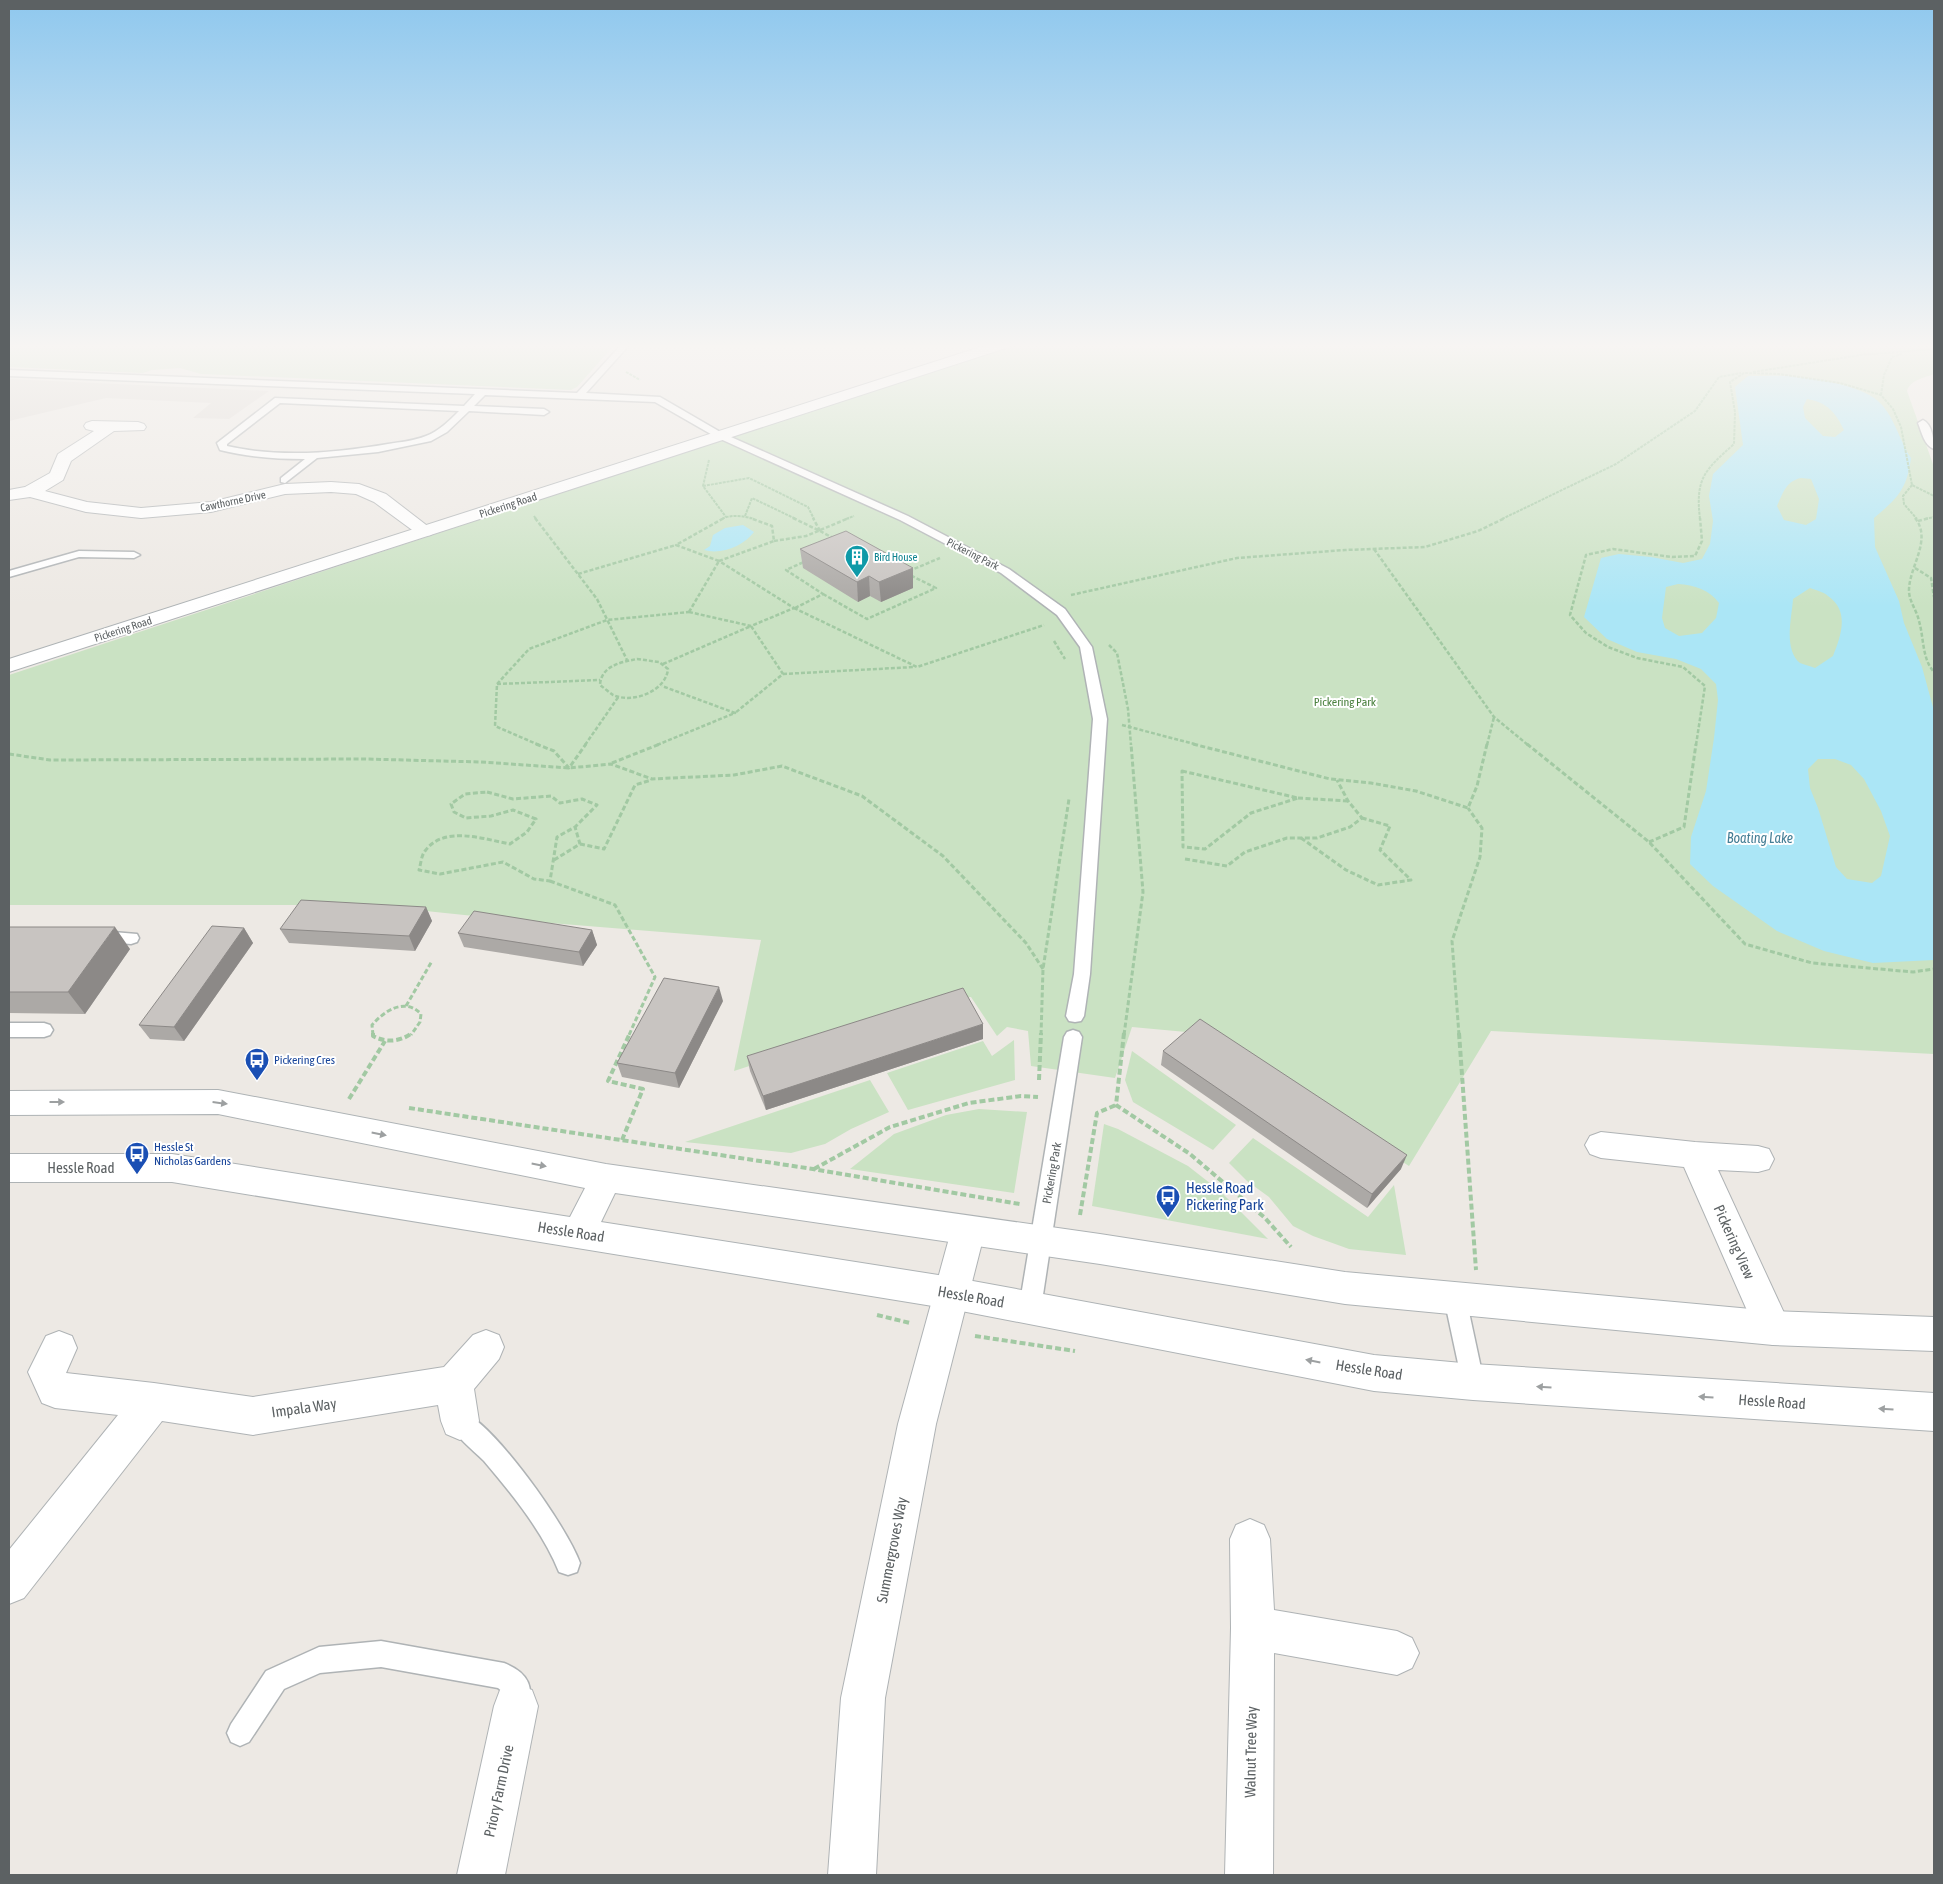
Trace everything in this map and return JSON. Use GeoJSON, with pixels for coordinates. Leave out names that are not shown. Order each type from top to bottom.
{"type":"FeatureCollection","features":[{"type":"Feature","properties":{"kind":"street","name":"Cawthorne Drive"},"geometry":{"type":"LineString","coordinates":[[30,492],[57,476],[64,458],[104,431]]}},
{"type":"Feature","properties":{"kind":"street","name":"Pickering Road"},"geometry":{"type":"LineString","coordinates":[[11,662],[425,531],[732,431]]}},
{"type":"Feature","properties":{"kind":"street","name":"Cawthorne Drive"},"geometry":{"type":"LineString","coordinates":[[9,494],[30,492],[86,507],[141,513],[211,507],[285,489],[331,487],[360,489],[380,498],[425,531]]}},
{"type":"Feature","properties":{"kind":"street"},"geometry":{"type":"LineString","coordinates":[[9,1102],[218,1102],[606,1178],[1040,1242],[1100,1249],[1345,1288],[1466,1287],[1773,1328],[1934,1334]]}},
{"type":"Feature","properties":{"kind":"street"},"geometry":{"type":"LineString","coordinates":[[1602,1145],[1695,1155],[1758,1159]]}},
{"type":"Feature","properties":{"kind":"street","name":"Pickering View"},"geometry":{"type":"LineString","coordinates":[[1695,1155],[1773,1328]]}},
{"type":"Feature","properties":{"kind":"street","name":"Hessle Road"},"geometry":{"type":"LineString","coordinates":[[9,1168],[172,1168],[951,1293],[1374,1373],[1473,1382],[1934,1412]]}},
{"type":"Feature","properties":{"kind":"street"},"geometry":{"type":"LineString","coordinates":[[579,1233],[606,1178]]}},
{"type":"Feature","properties":{"kind":"street","name":"Summergroves Way"},"geometry":{"type":"LineString","coordinates":[[852,1875],[863,1698],[917,1424],[968,1231]]}},
{"type":"Feature","properties":{"kind":"street"},"geometry":{"type":"LineString","coordinates":[[457,1402],[486,1347]]}},
{"type":"Feature","properties":{"kind":"street","name":"Impala Way"},"geometry":{"type":"LineString","coordinates":[[59,1348],[47,1372],[55,1390],[154,1401],[253,1416],[457,1402]]}},
{"type":"Feature","properties":{"kind":"street"},"geometry":{"type":"LineString","coordinates":[[9,1583],[154,1401]]}},
{"type":"Feature","properties":{"kind":"street","name":"Walnut Tree Way"},"geometry":{"type":"LineString","coordinates":[[1249,1875],[1253,1628],[1250,1539]]}},
{"type":"Feature","properties":{"kind":"street"},"geometry":{"type":"LineString","coordinates":[[1253,1628],[1397,1652]]}},
{"type":"Feature","properties":{"kind":"street","name":"Priory Farm Drive"},"geometry":{"type":"LineString","coordinates":[[481,1875],[516,1706]]}},
{"type":"Feature","properties":{"kind":"lane"},"geometry":{"type":"LineString","coordinates":[[238,431],[222,443],[223,448],[243,454],[314,456],[358,453],[428,439],[442,431]]}},
{"type":"Feature","properties":{"kind":"lane","name":"Pickering Park"},"geometry":{"type":"LineString","coordinates":[[712,431],[904,518],[1005,571],[1061,612],[1086,647],[1100,719],[1082,974],[1076,1016]]}},
{"type":"Feature","properties":{"kind":"lane"},"geometry":{"type":"LineString","coordinates":[[1926,431],[1930,442],[1934,446]]}},
{"type":"Feature","properties":{"kind":"lane"},"geometry":{"type":"LineString","coordinates":[[284,480],[314,456]]}},
{"type":"Feature","properties":{"kind":"lane"},"geometry":{"type":"LineString","coordinates":[[9,574],[79,554],[134,555]]}},
{"type":"Feature","properties":{"kind":"lane"},"geometry":{"type":"LineString","coordinates":[[84,937],[131,938]]}},
{"type":"Feature","properties":{"kind":"lane"},"geometry":{"type":"LineString","coordinates":[[9,1030],[44,1030]]}},
{"type":"Feature","properties":{"kind":"lane","name":"Pickering Park"},"geometry":{"type":"LineString","coordinates":[[1030,1308],[1074,1037]]}},
{"type":"Feature","properties":{"kind":"lane"},"geometry":{"type":"LineString","coordinates":[[1466,1287],[1473,1382]]}},
{"type":"Feature","properties":{"kind":"lane"},"geometry":{"type":"LineString","coordinates":[[457,1402],[485,1443],[522,1488],[564,1547],[568,1563]]}},
{"type":"Feature","properties":{"kind":"lane"},"geometry":{"type":"LineString","coordinates":[[240,1733],[275,1680],[319,1660],[380,1654],[504,1676],[517,1687],[516,1706]]}},
{"type":"Feature","properties":{"kind":"path"},"geometry":{"type":"LineString","coordinates":[[1046,601],[1237,558],[1425,547],[1478,531],[1616,464],[1664,431]]}},
{"type":"Feature","properties":{"kind":"path"},"geometry":{"type":"LineString","coordinates":[[1649,842],[1684,827],[1706,686],[1683,667],[1637,658],[1608,646],[1586,633],[1570,615],[1586,555],[1613,549],[1672,557],[1695,556],[1702,541],[1698,503],[1702,477],[1708,467],[1734,444],[1734,431]]}},
{"type":"Feature","properties":{"kind":"path"},"geometry":{"type":"LineString","coordinates":[[1902,431],[1912,485]]}},
{"type":"Feature","properties":{"kind":"path"},"geometry":{"type":"LineString","coordinates":[[703,486],[710,457]]}},
{"type":"Feature","properties":{"kind":"path"},"geometry":{"type":"LineString","coordinates":[[703,486],[748,478],[808,507],[820,531]]}},
{"type":"Feature","properties":{"kind":"path"},"geometry":{"type":"LineString","coordinates":[[1912,485],[1934,496]]}},
{"type":"Feature","properties":{"kind":"path"},"geometry":{"type":"LineString","coordinates":[[1912,485],[1903,496],[1904,504],[1918,521],[1923,534],[1909,590],[1911,602],[1919,619],[1928,665],[1934,672]]}},
{"type":"Feature","properties":{"kind":"path"},"geometry":{"type":"LineString","coordinates":[[703,486],[726,517]]}},
{"type":"Feature","properties":{"kind":"path"},"geometry":{"type":"LineString","coordinates":[[745,516],[752,498],[838,540]]}},
{"type":"Feature","properties":{"kind":"path"},"geometry":{"type":"LineString","coordinates":[[529,509],[597,598],[627,660]]}},
{"type":"Feature","properties":{"kind":"path"},"geometry":{"type":"LineString","coordinates":[[578,574],[676,545],[726,517],[745,516],[772,526],[774,541]]}},
{"type":"Feature","properties":{"kind":"path"},"geometry":{"type":"LineString","coordinates":[[689,612],[719,561],[774,541],[806,536],[855,516]]}},
{"type":"Feature","properties":{"kind":"path"},"geometry":{"type":"LineString","coordinates":[[1918,521],[1934,517]]}},
{"type":"Feature","properties":{"kind":"path"},"geometry":{"type":"LineString","coordinates":[[676,545],[719,561],[794,608],[917,667]]}},
{"type":"Feature","properties":{"kind":"path"},"geometry":{"type":"LineString","coordinates":[[1374,549],[1494,717],[1649,842],[1745,944],[1812,963],[1913,972],[1934,969]]}},
{"type":"Feature","properties":{"kind":"path"},"geometry":{"type":"LineString","coordinates":[[812,559],[786,570],[867,619],[936,588],[905,572],[941,557]]}},
{"type":"Feature","properties":{"kind":"path"},"geometry":{"type":"LineString","coordinates":[[1916,568],[1931,578],[1934,597]]}},
{"type":"Feature","properties":{"kind":"path"},"geometry":{"type":"LineString","coordinates":[[663,664],[824,594]]}},
{"type":"Feature","properties":{"kind":"path"},"geometry":{"type":"LineString","coordinates":[[569,768],[554,751],[495,726],[496,684],[529,649],[607,620],[689,612],[752,626],[783,674]]}},
{"type":"Feature","properties":{"kind":"path"},"geometry":{"type":"LineString","coordinates":[[1041,620],[1064,658],[1066,667]]}},
{"type":"Feature","properties":{"kind":"path"},"geometry":{"type":"LineString","coordinates":[[9,754],[50,760],[365,759],[481,762],[569,768],[611,764],[735,713],[783,674],[917,667],[1044,625]]}},
{"type":"Feature","properties":{"kind":"path"},"geometry":{"type":"LineString","coordinates":[[1104,640],[1117,653],[1130,726],[1143,892],[1130,977],[1116,1105]]}},
{"type":"Feature","properties":{"kind":"path"},"geometry":{"type":"LineString","coordinates":[[647,659],[663,664],[668,669],[669,675],[662,686],[642,695],[620,696],[604,690],[600,685],[600,680],[608,668],[627,660],[647,659]]}},
{"type":"Feature","properties":{"kind":"path"},"geometry":{"type":"LineString","coordinates":[[496,684],[600,680]]}},
{"type":"Feature","properties":{"kind":"path"},"geometry":{"type":"LineString","coordinates":[[662,686],[735,713]]}},
{"type":"Feature","properties":{"kind":"path"},"geometry":{"type":"LineString","coordinates":[[569,768],[620,696]]}},
{"type":"Feature","properties":{"kind":"path"},"geometry":{"type":"LineString","coordinates":[[1468,808],[1476,786],[1494,717]]}},
{"type":"Feature","properties":{"kind":"path"},"geometry":{"type":"LineString","coordinates":[[1100,719],[1337,780],[1370,783],[1416,791],[1468,808],[1482,828],[1480,857],[1452,941],[1466,1287]]}},
{"type":"Feature","properties":{"kind":"path"},"geometry":{"type":"LineString","coordinates":[[611,764],[652,779]]}},
{"type":"Feature","properties":{"kind":"path"},"geometry":{"type":"LineString","coordinates":[[554,860],[580,844],[604,848],[635,785],[652,779],[734,774],[782,766],[862,796],[943,856],[1026,943],[1043,969]]}},
{"type":"Feature","properties":{"kind":"path"},"geometry":{"type":"LineString","coordinates":[[1298,798],[1251,814],[1204,849],[1183,847],[1182,772],[1298,798],[1348,801]]}},
{"type":"Feature","properties":{"kind":"path"},"geometry":{"type":"LineString","coordinates":[[1302,838],[1346,870],[1378,885],[1411,880],[1380,850],[1390,826],[1362,818],[1348,801],[1337,780]]}},
{"type":"Feature","properties":{"kind":"path"},"geometry":{"type":"LineString","coordinates":[[1039,1081],[1043,969],[1071,790]]}},
{"type":"Feature","properties":{"kind":"path"},"geometry":{"type":"LineString","coordinates":[[550,881],[557,837],[576,827],[597,805],[582,799],[560,802],[551,796],[513,798],[488,792],[465,794],[451,804],[454,812],[466,818],[491,816],[513,810],[536,819],[527,832],[510,844],[467,836],[440,838],[424,852],[419,870],[440,874],[504,862],[534,880],[550,881],[616,905],[655,978],[608,1081],[643,1089],[622,1140]]}},
{"type":"Feature","properties":{"kind":"path"},"geometry":{"type":"LineString","coordinates":[[1185,859],[1227,866],[1245,852],[1287,838],[1317,838],[1350,827],[1362,818]]}},
{"type":"Feature","properties":{"kind":"path"},"geometry":{"type":"LineString","coordinates":[[576,827],[580,844]]}},
{"type":"Feature","properties":{"kind":"path"},"geometry":{"type":"LineString","coordinates":[[406,1006],[432,961]]}},
{"type":"Feature","properties":{"kind":"path"},"geometry":{"type":"LineString","coordinates":[[398,1006],[406,1006],[418,1010],[421,1014],[419,1025],[408,1036],[393,1042],[373,1036],[372,1025],[382,1013],[398,1006]]}},
{"type":"Feature","properties":{"kind":"path"},"geometry":{"type":"LineString","coordinates":[[349,1100],[385,1041]]}},
{"type":"Feature","properties":{"kind":"path"},"geometry":{"type":"LineString","coordinates":[[1037,1107],[1039,1090]]}},
{"type":"Feature","properties":{"kind":"path"},"geometry":{"type":"LineString","coordinates":[[1027,1205],[813,1169],[890,1127],[969,1103],[1021,1096],[1038,1097]]}},
{"type":"Feature","properties":{"kind":"path"},"geometry":{"type":"LineString","coordinates":[[1087,1216],[1079,1215],[1097,1113],[1116,1105]]}},
{"type":"Feature","properties":{"kind":"path"},"geometry":{"type":"LineString","coordinates":[[1116,1105],[1190,1154],[1265,1218],[1295,1252],[1286,1250]]}},
{"type":"Feature","properties":{"kind":"green space","name":"Pickering Park"},"geometry":{"type":"Polygon","coordinates":[[[748,431],[1921,431],[1934,467],[1934,1054],[1491,1031],[1409,1166],[1202,1032],[1132,1027],[1115,1078],[1031,1066],[1028,1031],[1007,1027],[997,1036],[971,997],[954,999],[734,1071],[761,940],[513,920],[368,905],[9,905],[9,675],[748,431]]]}},
{"type":"Feature","properties":{"kind":"green space"},"geometry":{"type":"Polygon","coordinates":[[[1014,1040],[1015,1080],[908,1110],[887,1073],[983,1041],[992,1056],[1014,1040]]]}},
{"type":"Feature","properties":{"kind":"green space"},"geometry":{"type":"Polygon","coordinates":[[[1132,1051],[1236,1125],[1213,1150],[1133,1102],[1125,1080],[1132,1051]]]}},
{"type":"Feature","properties":{"kind":"green space"},"geometry":{"type":"Polygon","coordinates":[[[870,1080],[889,1112],[851,1129],[825,1144],[791,1153],[685,1142],[870,1080]]]}},
{"type":"Feature","properties":{"kind":"green space"},"geometry":{"type":"Polygon","coordinates":[[[979,1109],[1027,1112],[1014,1193],[850,1169],[894,1134],[946,1115],[979,1109]]]}},
{"type":"Feature","properties":{"kind":"green space"},"geometry":{"type":"Polygon","coordinates":[[[1104,1124],[1118,1129],[1188,1166],[1220,1191],[1268,1239],[1092,1206],[1104,1124]]]}},
{"type":"Feature","properties":{"kind":"green space"},"geometry":{"type":"Polygon","coordinates":[[[1253,1138],[1368,1217],[1394,1185],[1406,1255],[1349,1249],[1313,1236],[1293,1226],[1269,1197],[1247,1181],[1229,1163],[1253,1138]]]}},
{"type":"Feature","properties":{"kind":"water","name":"Boating Lake"},"geometry":{"type":"Polygon","coordinates":[[[1741,431],[1818,431],[1823,436],[1835,437],[1843,431],[1897,431],[1911,458],[1907,478],[1900,492],[1874,518],[1875,547],[1899,601],[1904,623],[1922,667],[1934,711],[1934,960],[1873,963],[1824,951],[1777,931],[1713,886],[1690,864],[1691,837],[1706,791],[1714,738],[1718,700],[1716,684],[1701,669],[1676,659],[1637,652],[1607,639],[1584,617],[1601,558],[1619,554],[1683,563],[1702,559],[1710,544],[1713,521],[1709,496],[1713,474],[1743,445],[1741,431]],[[1801,478],[1788,485],[1777,506],[1784,520],[1806,525],[1816,519],[1819,499],[1811,479],[1801,478]],[[1678,584],[1666,587],[1662,618],[1665,628],[1679,636],[1702,633],[1716,618],[1719,603],[1711,595],[1696,587],[1678,584]],[[1810,588],[1793,599],[1790,632],[1792,650],[1800,663],[1815,668],[1833,656],[1841,632],[1842,624],[1839,609],[1835,602],[1822,592],[1810,588]],[[1818,759],[1808,769],[1810,788],[1836,867],[1847,879],[1872,883],[1881,876],[1890,836],[1881,811],[1864,779],[1851,765],[1835,759],[1818,759]]]}},
{"type":"Feature","properties":{"kind":"water"},"geometry":{"type":"Polygon","coordinates":[[[743,525],[754,532],[738,545],[725,550],[704,550],[710,546],[713,535],[725,528],[743,525]]]}},
{"type":"Feature","properties":{"kind":"building"},"geometry":{"type":"Polygon","coordinates":[[[846,531],[913,568],[879,582],[869,576],[857,582],[800,549],[846,531]]]}},
{"type":"Feature","properties":{"kind":"building"},"geometry":{"type":"Polygon","coordinates":[[[301,900],[426,907],[409,936],[280,929],[301,900]]]}},
{"type":"Feature","properties":{"kind":"building"},"geometry":{"type":"Polygon","coordinates":[[[474,911],[592,930],[579,952],[458,933],[474,911]]]}},
{"type":"Feature","properties":{"kind":"building"},"geometry":{"type":"Polygon","coordinates":[[[212,926],[244,928],[174,1027],[139,1025],[212,926]]]}},
{"type":"Feature","properties":{"kind":"building"},"geometry":{"type":"Polygon","coordinates":[[[9,927],[115,927],[68,992],[9,992],[9,927]]]}},
{"type":"Feature","properties":{"kind":"building"},"geometry":{"type":"Polygon","coordinates":[[[664,978],[719,987],[675,1073],[617,1063],[664,978]]]}},
{"type":"Feature","properties":{"kind":"building"},"geometry":{"type":"Polygon","coordinates":[[[963,988],[983,1024],[763,1096],[747,1056],[963,988]]]}},
{"type":"Feature","properties":{"kind":"building"},"geometry":{"type":"Polygon","coordinates":[[[1200,1019],[1407,1155],[1372,1194],[1163,1051],[1200,1019]]]}},
{"type":"Feature","properties":{"kind":"place","name":"Bird House"},"geometry":{"type":"Point","coordinates":[857,578]}},
{"type":"Feature","properties":{"kind":"place","name":"Pickering Cres"},"geometry":{"type":"Point","coordinates":[257,1081]}},
{"type":"Feature","properties":{"kind":"place","name":"Hessle St Nicholas Gardens"},"geometry":{"type":"Point","coordinates":[137,1175]}},
{"type":"Feature","properties":{"kind":"place","name":"Hessle Road Pickering Park"},"geometry":{"type":"Point","coordinates":[1168,1218]}}]}
